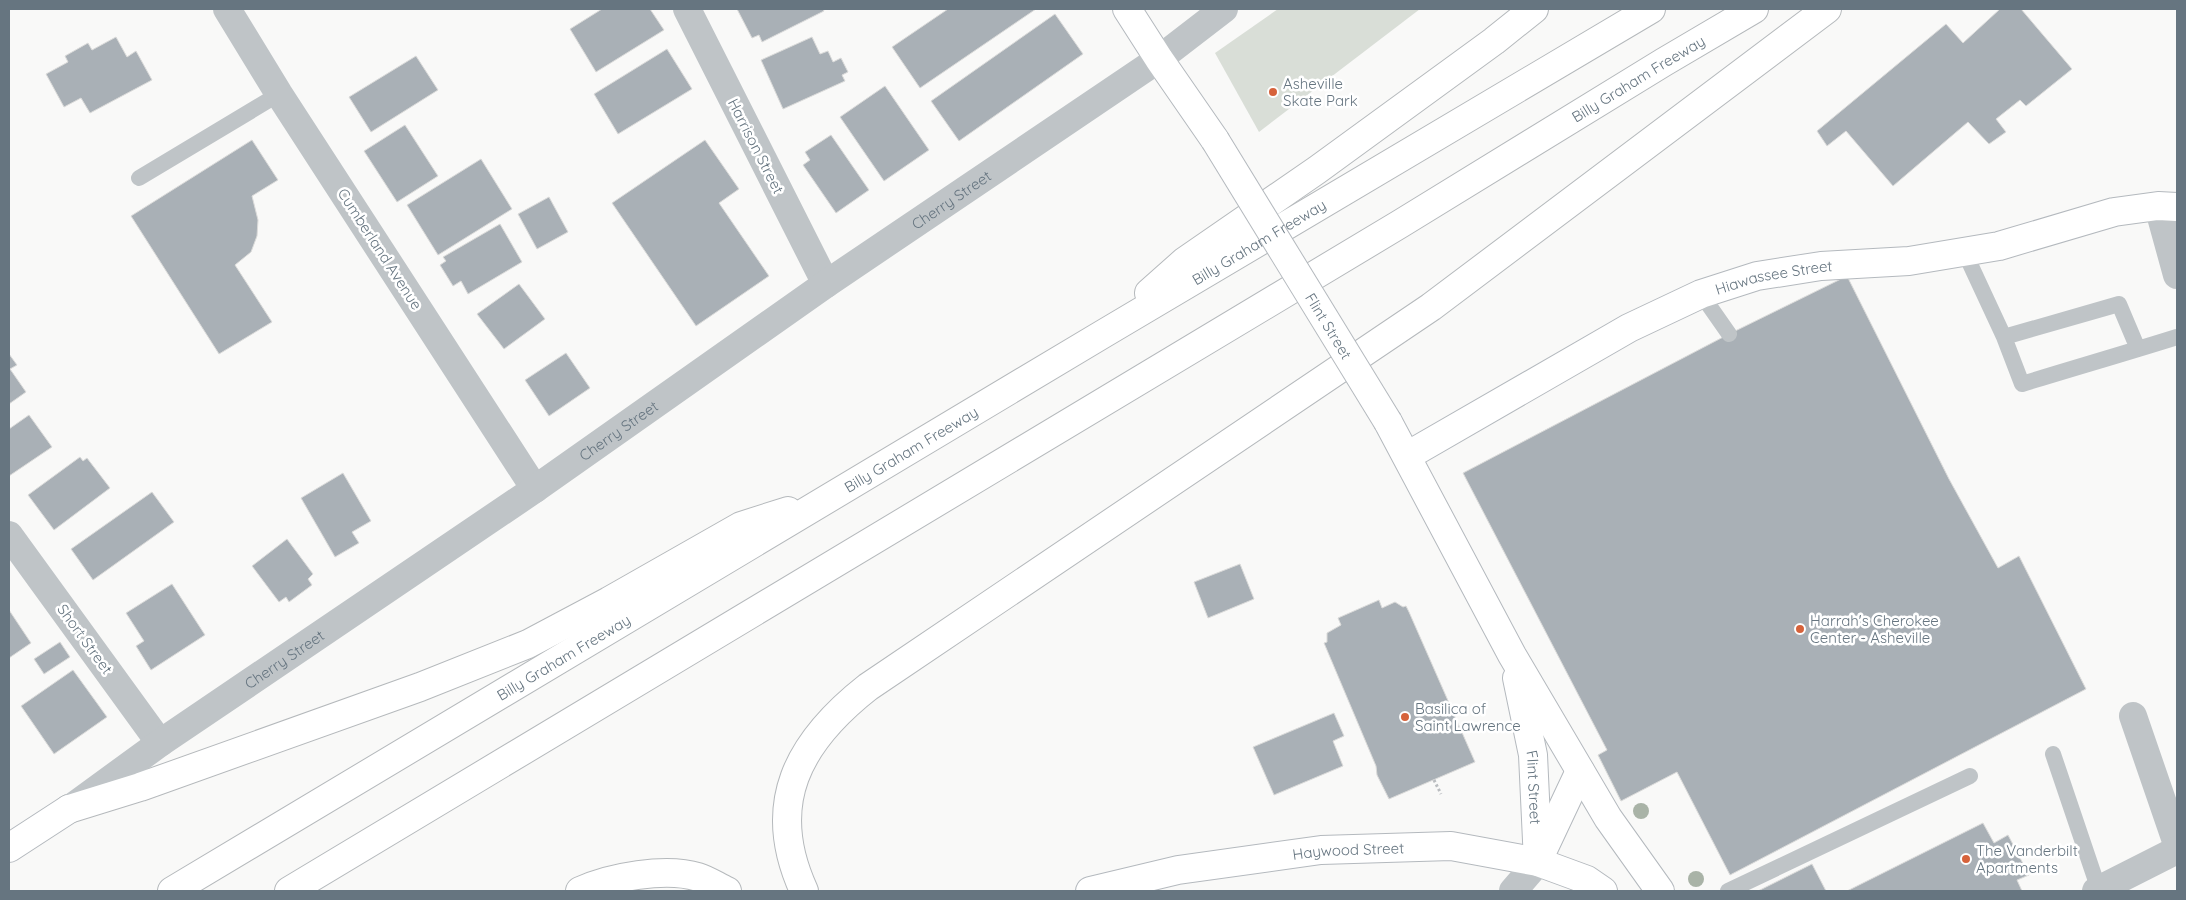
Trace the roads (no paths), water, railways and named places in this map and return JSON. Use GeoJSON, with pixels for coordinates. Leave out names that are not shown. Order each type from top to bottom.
{"type":"FeatureCollection","features":[{"type":"Feature","properties":{"kind":"main road","name":"Flint Street"},"geometry":{"type":"LineString","coordinates":[[1127,9],[1215,140],[1388,422],[1512,654],[1608,818],[1660,891]]}},
{"type":"Feature","properties":{"kind":"main road"},"geometry":{"type":"LineString","coordinates":[[1103,334],[1185,260],[1325,164],[1494,41],[1534,9]]}},
{"type":"Feature","properties":{"kind":"main road","name":"Billy Graham Freeway"},"geometry":{"type":"LineString","coordinates":[[172,891],[1103,334],[1651,9]]}},
{"type":"Feature","properties":{"kind":"main road","name":"Billy Graham Freeway"},"geometry":{"type":"LineString","coordinates":[[289,891],[1392,229],[1754,9]]}},
{"type":"Feature","properties":{"kind":"main road"},"geometry":{"type":"LineString","coordinates":[[804,891],[794,870],[788,838],[788,813],[793,779],[806,751],[842,708],[868,687],[1430,307],[1826,9]]}},
{"type":"Feature","properties":{"kind":"main road","name":"Hiawassee Street"},"geometry":{"type":"LineString","coordinates":[[1407,456],[1629,328],[1701,294],[1757,276],[1821,266],[1909,260],[1999,246],[2114,212],[2167,207]]}},
{"type":"Feature","properties":{"kind":"main road"},"geometry":{"type":"LineString","coordinates":[[69,809],[140,787],[402,693],[528,644],[610,601],[741,526],[830,498]]}},
{"type":"Feature","properties":{"kind":"main road","name":"Flint Street"},"geometry":{"type":"LineString","coordinates":[[1512,654],[1533,755],[1538,862]]}},
{"type":"Feature","properties":{"kind":"main road"},"geometry":{"type":"LineString","coordinates":[[1538,862],[1580,771]]}},
{"type":"Feature","properties":{"kind":"main road","name":"Cherry Street"},"geometry":{"type":"LineString","coordinates":[[9,848],[69,809]]}},
{"type":"Feature","properties":{"kind":"main road","name":"Haywood Street"},"geometry":{"type":"LineString","coordinates":[[1090,891],[1178,870],[1321,850],[1451,846],[1538,862],[1587,880],[1603,891]]}},
{"type":"Feature","properties":{"kind":"main road"},"geometry":{"type":"LineString","coordinates":[[580,891],[629,877],[668,874],[699,877],[726,891]]}},
{"type":"Feature","properties":{"kind":"street","name":"Cumberland Avenue"},"geometry":{"type":"LineString","coordinates":[[227,9],[279,94],[535,489]]}},
{"type":"Feature","properties":{"kind":"street","name":"Harrison Street"},"geometry":{"type":"LineString","coordinates":[[687,9],[826,284]]}},
{"type":"Feature","properties":{"kind":"street","name":"Cherry Street"},"geometry":{"type":"LineString","coordinates":[[69,809],[160,743],[535,489],[826,284],[1159,59],[1224,9]]}},
{"type":"Feature","properties":{"kind":"street"},"geometry":{"type":"LineString","coordinates":[[2167,207],[2177,275]]}},
{"type":"Feature","properties":{"kind":"street","name":"Short Street"},"geometry":{"type":"LineString","coordinates":[[9,535],[160,743]]}},
{"type":"Feature","properties":{"kind":"street"},"geometry":{"type":"LineString","coordinates":[[2133,716],[2177,844]]}},
{"type":"Feature","properties":{"kind":"street"},"geometry":{"type":"LineString","coordinates":[[2097,891],[2177,850]]}},
{"type":"Feature","properties":{"kind":"street"},"geometry":{"type":"LineString","coordinates":[[1513,891],[1538,862]]}},
{"type":"Feature","properties":{"kind":"lane"},"geometry":{"type":"LineString","coordinates":[[139,178],[279,94]]}},
{"type":"Feature","properties":{"kind":"lane"},"geometry":{"type":"LineString","coordinates":[[1964,252],[2004,337],[2022,384],[2177,337]]}},
{"type":"Feature","properties":{"kind":"lane"},"geometry":{"type":"LineString","coordinates":[[1701,294],[1729,334]]}},
{"type":"Feature","properties":{"kind":"lane"},"geometry":{"type":"LineString","coordinates":[[2004,337],[2119,304],[2138,349]]}},
{"type":"Feature","properties":{"kind":"lane"},"geometry":{"type":"LineString","coordinates":[[2053,754],[2097,891]]}},
{"type":"Feature","properties":{"kind":"lane"},"geometry":{"type":"LineString","coordinates":[[1728,891],[1970,776]]}},
{"type":"Feature","properties":{"kind":"place","name":"Asheville Skate Park"},"geometry":{"type":"Point","coordinates":[1273,92]}},
{"type":"Feature","properties":{"kind":"place","name":"Harrah's Cherokee Center - Asheville"},"geometry":{"type":"Point","coordinates":[1800,629]}},
{"type":"Feature","properties":{"kind":"place","name":"Basilica of Saint Lawrence"},"geometry":{"type":"Point","coordinates":[1405,717]}},
{"type":"Feature","properties":{"kind":"place","name":"The Vanderbilt Apartments"},"geometry":{"type":"Point","coordinates":[1966,859]}}]}
